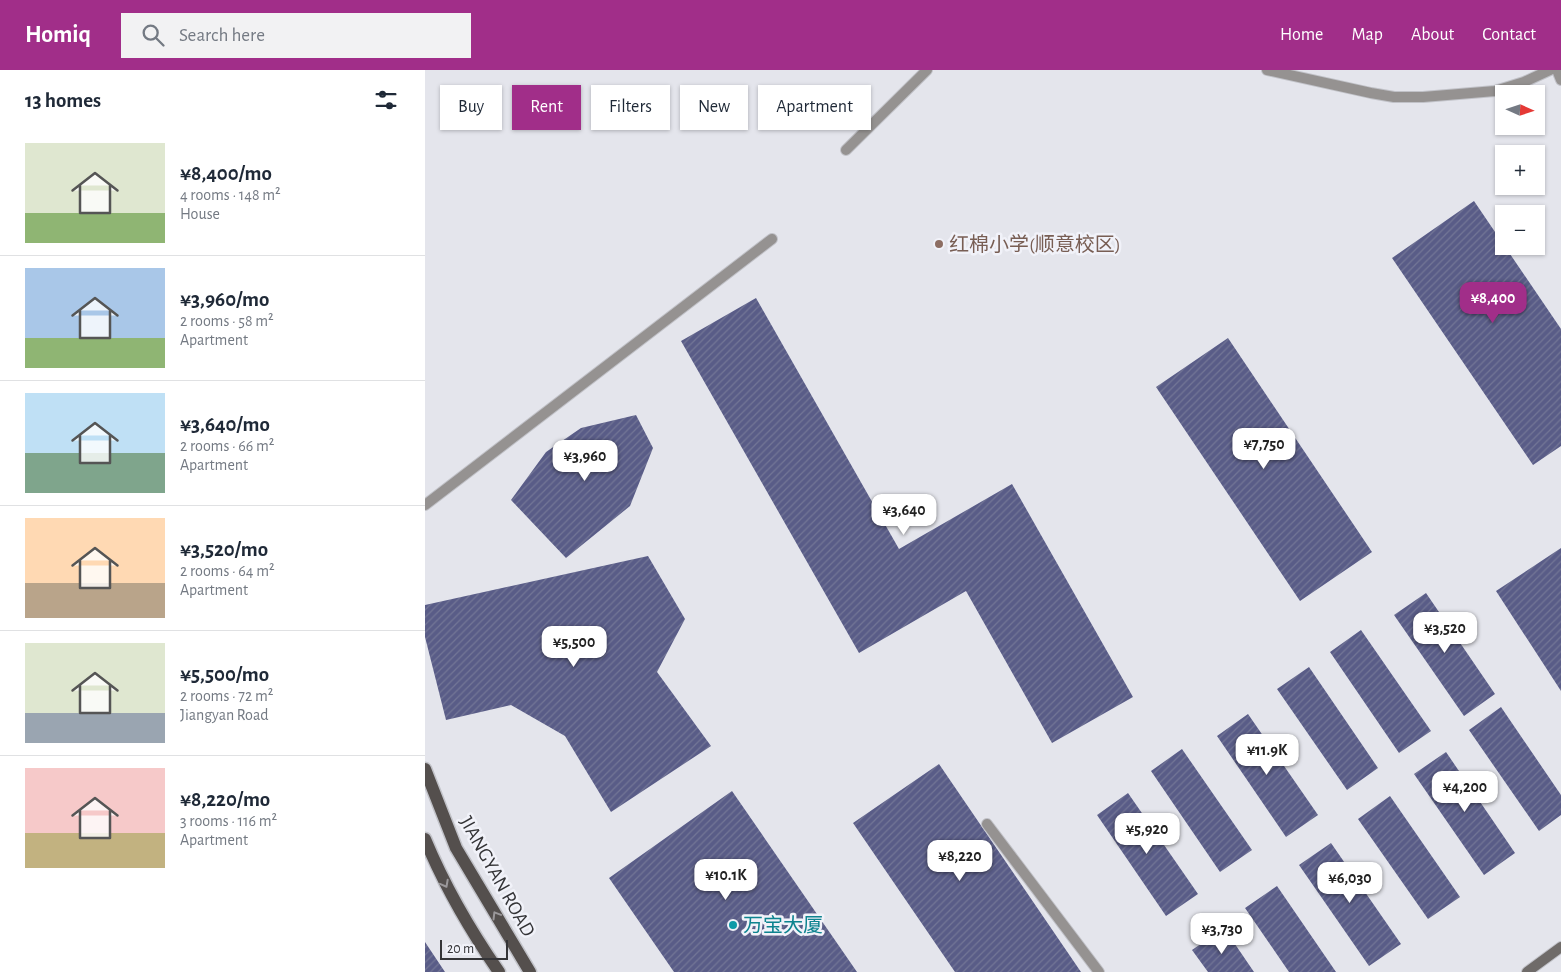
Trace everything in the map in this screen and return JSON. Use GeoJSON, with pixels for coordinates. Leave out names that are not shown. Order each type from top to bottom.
{"type":"FeatureCollection","features":[{"type":"Feature","properties":{"kind":"main road","name":"JIANGYAN ROAD"},"geometry":{"type":"LineString","coordinates":[[425,769],[456,848],[530,972]]}},
{"type":"Feature","properties":{"kind":"main road"},"geometry":{"type":"LineString","coordinates":[[425,840],[438,872],[463,918],[499,972]]}},
{"type":"Feature","properties":{"kind":"main road"},"geometry":{"type":"LineString","coordinates":[[1527,972],[1561,947]]}},
{"type":"Feature","properties":{"kind":"street"},"geometry":{"type":"LineString","coordinates":[[846,150],[927,70]]}},
{"type":"Feature","properties":{"kind":"street"},"geometry":{"type":"LineString","coordinates":[[1267,70],[1371,93],[1394,97],[1423,98],[1495,91],[1524,82],[1550,70]]}},
{"type":"Feature","properties":{"kind":"street"},"geometry":{"type":"LineString","coordinates":[[1557,70],[1561,80]]}},
{"type":"Feature","properties":{"kind":"street"},"geometry":{"type":"LineString","coordinates":[[425,506],[772,239]]}},
{"type":"Feature","properties":{"kind":"street"},"geometry":{"type":"LineString","coordinates":[[987,824],[1099,972]]}},
{"type":"Feature","properties":{"kind":"building"},"geometry":{"type":"Polygon","coordinates":[[[1474,201],[1495,232],[1495,255],[1511,255],[1561,329],[1561,446],[1533,465],[1392,258],[1474,201]]]}},
{"type":"Feature","properties":{"kind":"building"},"geometry":{"type":"Polygon","coordinates":[[[756,298],[899,549],[1012,484],[1133,697],[1052,743],[966,591],[859,653],[681,341],[756,298]]]}},
{"type":"Feature","properties":{"kind":"building"},"geometry":{"type":"Polygon","coordinates":[[[1228,338],[1372,552],[1300,601],[1156,387],[1228,338]]]}},
{"type":"Feature","properties":{"kind":"building"},"geometry":{"type":"Polygon","coordinates":[[[636,415],[653,448],[630,506],[566,558],[511,500],[546,452],[581,428],[636,415]]]}},
{"type":"Feature","properties":{"kind":"building"},"geometry":{"type":"Polygon","coordinates":[[[1561,548],[1561,691],[1496,591],[1561,548]]]}},
{"type":"Feature","properties":{"kind":"building"},"geometry":{"type":"Polygon","coordinates":[[[648,556],[685,619],[657,672],[711,746],[611,812],[565,736],[511,705],[446,720],[425,637],[425,605],[648,556]]]}},
{"type":"Feature","properties":{"kind":"building"},"geometry":{"type":"Polygon","coordinates":[[[1426,593],[1495,694],[1464,716],[1394,615],[1426,593]]]}},
{"type":"Feature","properties":{"kind":"building"},"geometry":{"type":"Polygon","coordinates":[[[1361,630],[1431,731],[1399,753],[1330,652],[1361,630]]]}},
{"type":"Feature","properties":{"kind":"building"},"geometry":{"type":"Polygon","coordinates":[[[1309,667],[1378,768],[1347,790],[1277,689],[1309,667]]]}},
{"type":"Feature","properties":{"kind":"building"},"geometry":{"type":"Polygon","coordinates":[[[1501,707],[1561,795],[1561,815],[1539,831],[1469,730],[1501,707]]]}},
{"type":"Feature","properties":{"kind":"building"},"geometry":{"type":"Polygon","coordinates":[[[1248,714],[1318,815],[1286,837],[1217,736],[1248,714]]]}},
{"type":"Feature","properties":{"kind":"building"},"geometry":{"type":"Polygon","coordinates":[[[1182,749],[1252,850],[1220,872],[1151,771],[1182,749]]]}},
{"type":"Feature","properties":{"kind":"building"},"geometry":{"type":"Polygon","coordinates":[[[1446,752],[1515,853],[1484,875],[1414,774],[1446,752]]]}},
{"type":"Feature","properties":{"kind":"building"},"geometry":{"type":"Polygon","coordinates":[[[939,764],[1081,972],[955,972],[853,823],[939,764]]]}},
{"type":"Feature","properties":{"kind":"building","name":"万宝大厦"},"geometry":{"type":"Polygon","coordinates":[[[732,791],[857,972],[674,972],[609,878],[732,791]]]}},
{"type":"Feature","properties":{"kind":"building"},"geometry":{"type":"Polygon","coordinates":[[[1128,793],[1198,894],[1166,916],[1097,815],[1128,793]]]}},
{"type":"Feature","properties":{"kind":"building"},"geometry":{"type":"Polygon","coordinates":[[[1390,796],[1460,897],[1428,919],[1358,819],[1390,796]]]}},
{"type":"Feature","properties":{"kind":"building"},"geometry":{"type":"Polygon","coordinates":[[[1331,843],[1401,944],[1369,966],[1299,865],[1331,843]]]}},
{"type":"Feature","properties":{"kind":"building"},"geometry":{"type":"Polygon","coordinates":[[[1277,886],[1336,972],[1289,972],[1245,908],[1277,886]]]}},
{"type":"Feature","properties":{"kind":"building"},"geometry":{"type":"Polygon","coordinates":[[[1224,928],[1254,972],[1208,972],[1192,950],[1224,928]]]}},
{"type":"Feature","properties":{"kind":"building"},"geometry":{"type":"Polygon","coordinates":[[[425,942],[445,972],[425,972],[425,942]]]}},
{"type":"Feature","properties":{"kind":"place","name":"红棉小学(顺意校区)"},"geometry":{"type":"Point","coordinates":[939,244]}},
{"type":"Feature","properties":{"kind":"place","name":"万宝大厦"},"geometry":{"type":"Point","coordinates":[733,925]}}]}
